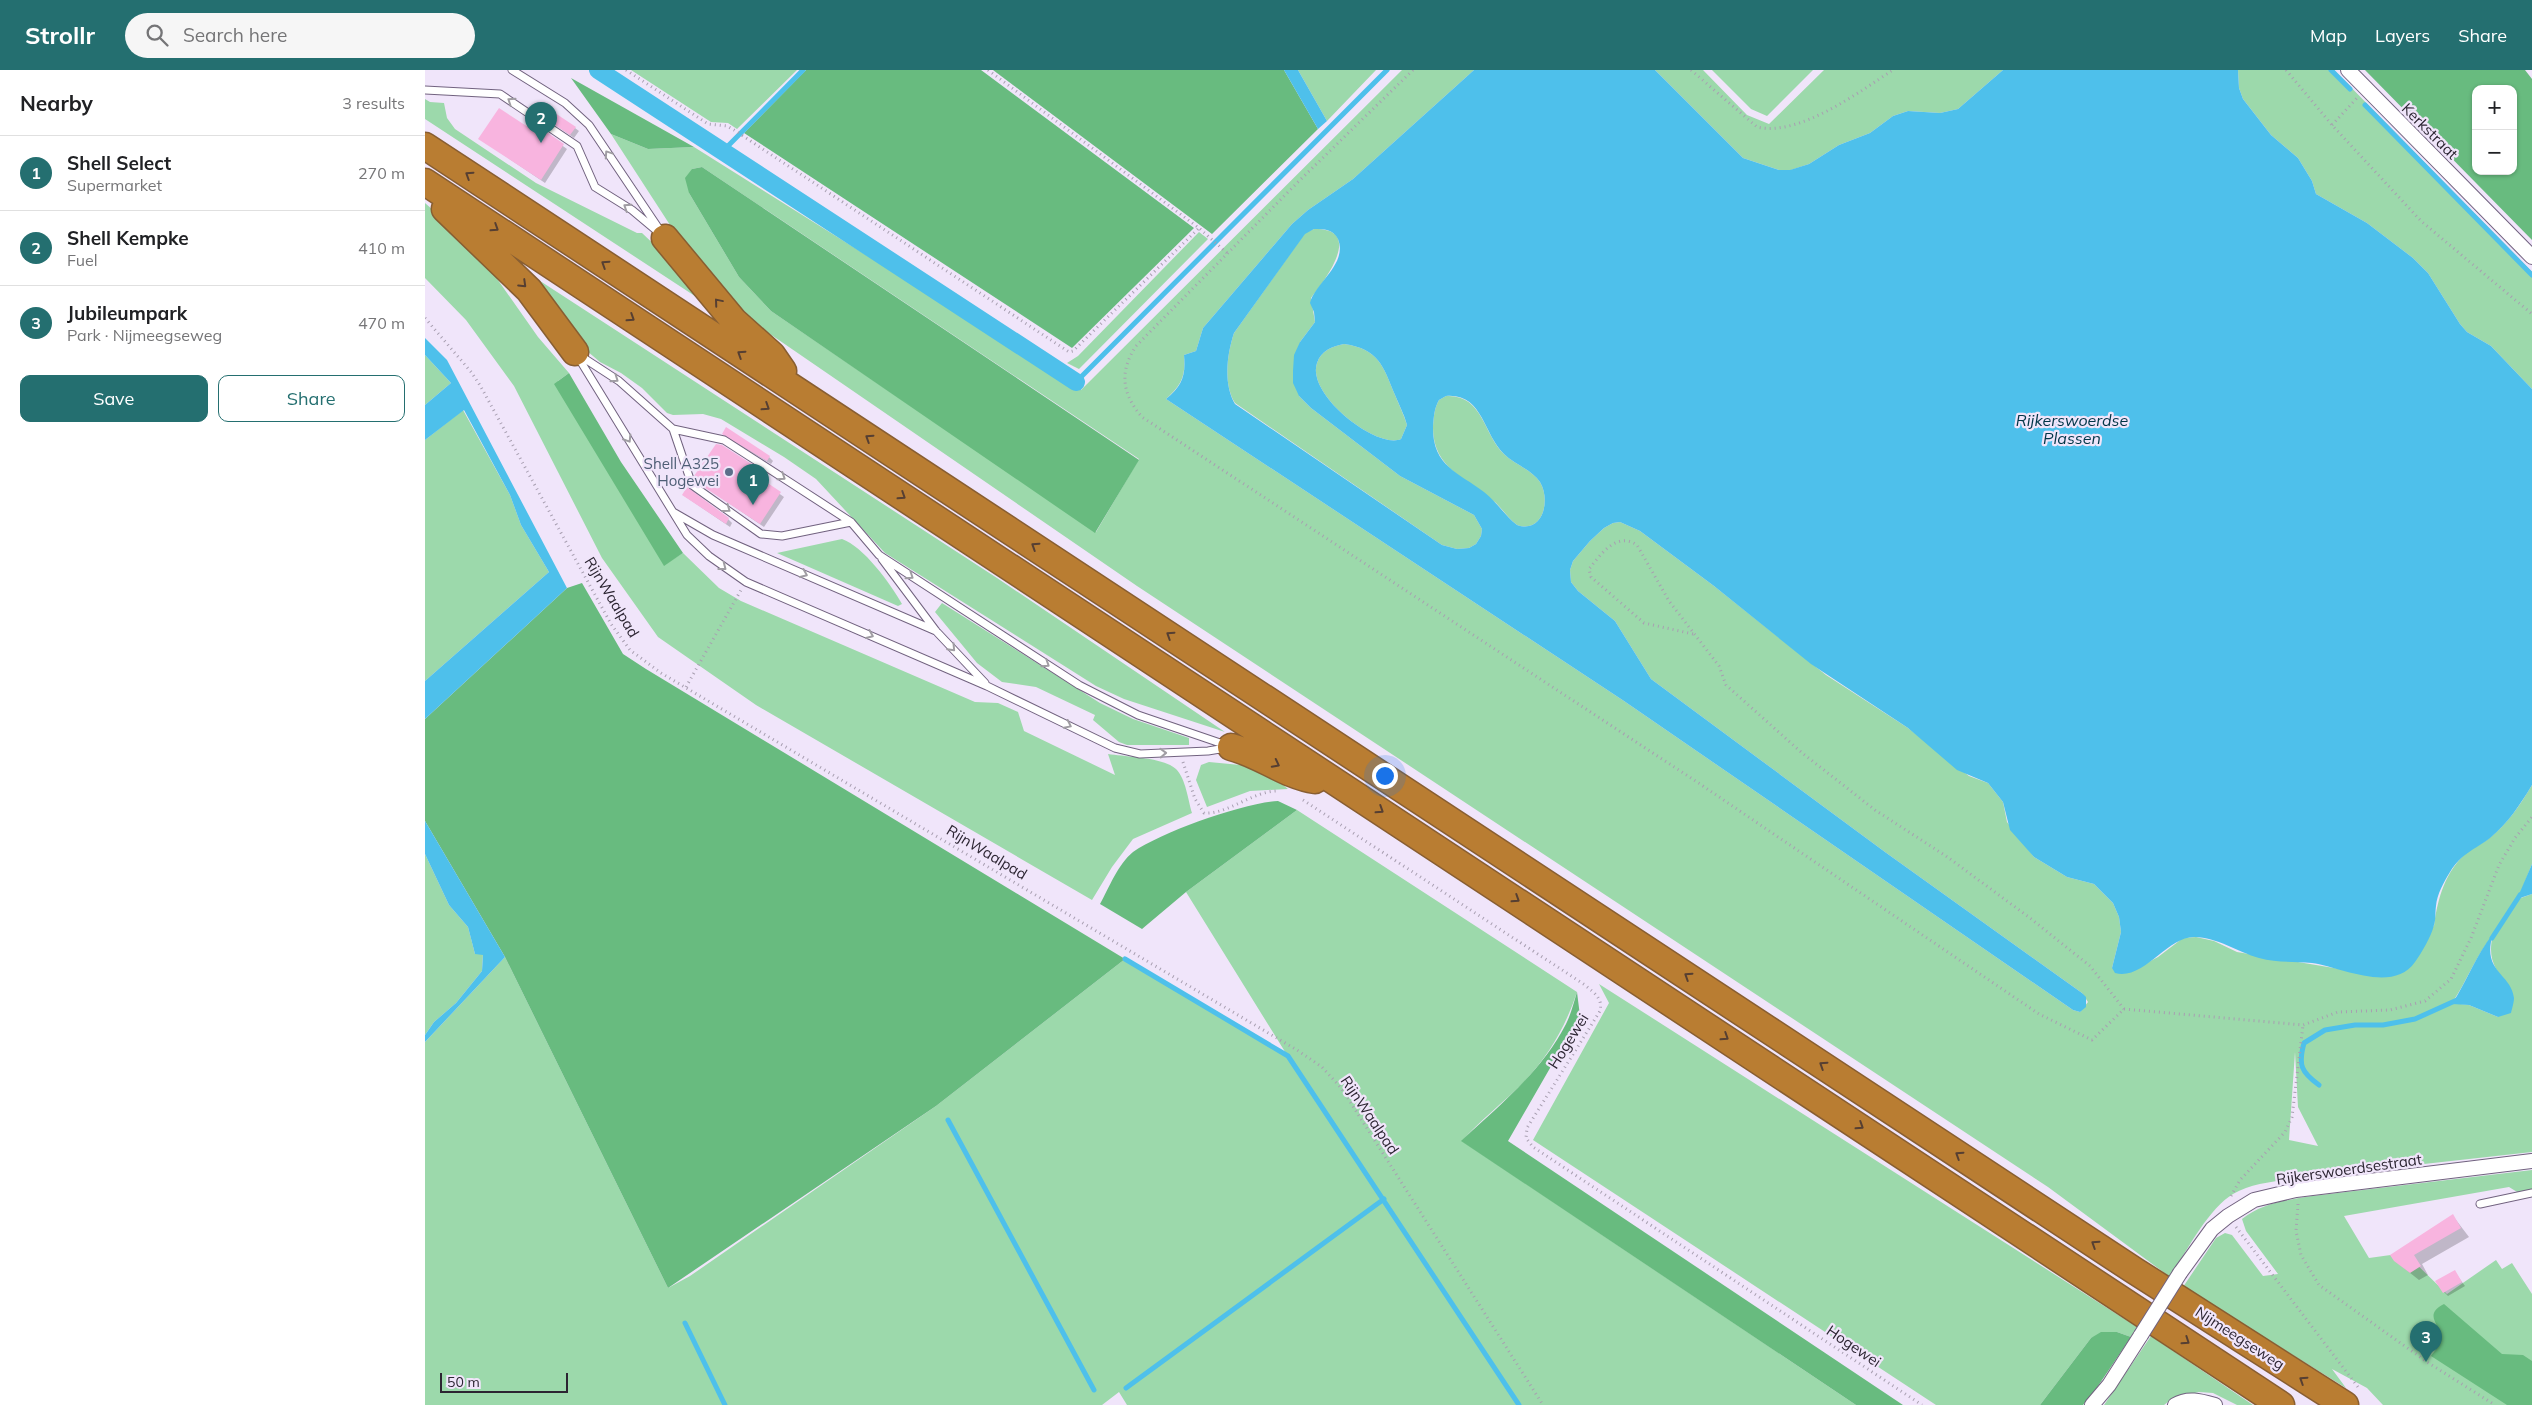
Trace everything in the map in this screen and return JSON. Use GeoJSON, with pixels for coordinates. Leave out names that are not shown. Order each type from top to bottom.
{"type":"FeatureCollection","features":[{"type":"Feature","properties":{"kind":"highway","name":"Nijmeegseweg"},"geometry":{"type":"LineString","coordinates":[[425,146],[2135,1271],[2353,1398]]}},
{"type":"Feature","properties":{"kind":"highway"},"geometry":{"type":"LineString","coordinates":[[425,182],[2117,1295],[2281,1405]]}},
{"type":"Feature","properties":{"kind":"highway"},"geometry":{"type":"LineString","coordinates":[[425,189],[529,290],[575,352]]}},
{"type":"Feature","properties":{"kind":"highway"},"geometry":{"type":"LineString","coordinates":[[665,238],[734,321],[772,355],[796,390]]}},
{"type":"Feature","properties":{"kind":"highway"},"geometry":{"type":"LineString","coordinates":[[1231,747],[1249,751],[1305,779],[1339,783]]}},
{"type":"Feature","properties":{"kind":"street","name":"Kerkstraat"},"geometry":{"type":"LineString","coordinates":[[2348,70],[2532,257]]}},
{"type":"Feature","properties":{"kind":"street","name":"Rijkerswoerdsestraat"},"geometry":{"type":"LineString","coordinates":[[2092,1405],[2109,1385],[2180,1273],[2212,1229],[2228,1216],[2254,1200],[2296,1190],[2532,1161]]}},
{"type":"Feature","properties":{"kind":"street"},"geometry":{"type":"LineString","coordinates":[[2175,1405],[2181,1401],[2196,1400],[2215,1405]]}},
{"type":"Feature","properties":{"kind":"lane"},"geometry":{"type":"LineString","coordinates":[[512,70],[565,103],[589,125],[665,238]]}},
{"type":"Feature","properties":{"kind":"lane"},"geometry":{"type":"LineString","coordinates":[[425,90],[500,94],[577,146],[595,187],[632,210],[665,238]]}},
{"type":"Feature","properties":{"kind":"lane"},"geometry":{"type":"LineString","coordinates":[[575,352],[619,381],[673,428],[724,440],[851,522],[879,555],[935,631],[987,686]]}},
{"type":"Feature","properties":{"kind":"lane"},"geometry":{"type":"LineString","coordinates":[[575,352],[687,535],[729,572],[746,582],[987,686],[1115,748],[1140,754],[1208,751],[1231,747]]}},
{"type":"Feature","properties":{"kind":"lane"},"geometry":{"type":"LineString","coordinates":[[673,428],[692,485],[761,534],[783,536],[851,522]]}},
{"type":"Feature","properties":{"kind":"lane"},"geometry":{"type":"LineString","coordinates":[[673,512],[713,535],[935,631]]}},
{"type":"Feature","properties":{"kind":"lane"},"geometry":{"type":"LineString","coordinates":[[879,555],[1079,685],[1138,715],[1231,747]]}},
{"type":"Feature","properties":{"kind":"lane"},"geometry":{"type":"LineString","coordinates":[[2480,1204],[2532,1193]]}},
{"type":"Feature","properties":{"kind":"path"},"geometry":{"type":"LineString","coordinates":[[626,70],[708,124],[727,126],[734,130],[1069,352],[1073,351],[1199,228]]}},
{"type":"Feature","properties":{"kind":"path"},"geometry":{"type":"LineString","coordinates":[[988,70],[1207,234],[1227,253]]}},
{"type":"Feature","properties":{"kind":"path"},"geometry":{"type":"LineString","coordinates":[[1413,70],[1227,253],[1136,346],[1129,356],[1123,380],[1127,396],[1142,417],[1692,779],[2039,1014],[2092,1040],[2124,1009]]}},
{"type":"Feature","properties":{"kind":"path"},"geometry":{"type":"LineString","coordinates":[[1691,70],[1757,127],[1768,130],[1799,123],[1836,107],[1893,70]]}},
{"type":"Feature","properties":{"kind":"path"},"geometry":{"type":"LineString","coordinates":[[2286,70],[2332,125],[2421,220],[2532,314]]}},
{"type":"Feature","properties":{"kind":"path"},"geometry":{"type":"LineString","coordinates":[[2332,125],[2366,88]]}},
{"type":"Feature","properties":{"kind":"path","name":"RijnWaalpad"},"geometry":{"type":"LineString","coordinates":[[425,318],[472,373],[481,387],[619,636],[642,660],[1297,1050],[1322,1067],[1342,1089],[1543,1405]]}},
{"type":"Feature","properties":{"kind":"path"},"geometry":{"type":"LineString","coordinates":[[1693,634],[1644,623],[1591,577],[1589,569],[1606,548],[1620,540],[1630,540],[1637,544],[1645,555],[1669,601],[1719,666],[1726,685],[1801,752],[1875,810],[1946,856],[2030,918],[2089,966],[2124,1009],[2303,1024],[2338,1012],[2390,1010],[2425,1001],[2451,979],[2471,938],[2499,865],[2515,838],[2532,817]]}},
{"type":"Feature","properties":{"kind":"path"},"geometry":{"type":"LineString","coordinates":[[686,687],[703,654],[746,582]]}},
{"type":"Feature","properties":{"kind":"path"},"geometry":{"type":"LineString","coordinates":[[1179,752],[1195,799],[1204,813],[1214,813],[1260,794],[1281,791]]}},
{"type":"Feature","properties":{"kind":"path","name":"Hogewei"},"geometry":{"type":"LineString","coordinates":[[1296,796],[1572,977],[1600,998],[1602,1004],[1600,1011],[1527,1128],[1527,1138],[1533,1147],[1922,1405]]}},
{"type":"Feature","properties":{"kind":"path"},"geometry":{"type":"LineString","coordinates":[[2303,1024],[2292,1117],[2285,1132],[2240,1180],[2230,1198],[2228,1216],[2353,1398]]}},
{"type":"Feature","properties":{"kind":"path"},"geometry":{"type":"LineString","coordinates":[[2296,1190],[2298,1206],[2296,1231],[2301,1255],[2319,1285],[2412,1352],[2495,1405]]}},
{"type":"Feature","properties":{"kind":"green space"},"geometry":{"type":"Polygon","coordinates":[[[631,70],[797,70],[737,129],[728,123],[711,122],[631,70]]]}},
{"type":"Feature","properties":{"kind":"green space"},"geometry":{"type":"Polygon","coordinates":[[[806,70],[981,70],[1194,228],[1072,348],[744,133],[806,70]]]}},
{"type":"Feature","properties":{"kind":"green space"},"geometry":{"type":"Polygon","coordinates":[[[993,70],[1284,70],[1318,129],[1212,234],[993,70]]]}},
{"type":"Feature","properties":{"kind":"green space"},"geometry":{"type":"Polygon","coordinates":[[[1298,70],[1376,70],[1327,121],[1298,70]]]}},
{"type":"Feature","properties":{"kind":"green space"},"geometry":{"type":"Polygon","coordinates":[[[1402,70],[1474,70],[1353,179],[1308,210],[1292,224],[1203,328],[1196,351],[1184,355],[1183,375],[1179,385],[1166,399],[1624,701],[2073,1010],[2080,1012],[2088,1002],[2082,993],[1885,852],[1651,679],[1615,621],[1578,591],[1571,582],[1570,570],[1573,561],[1590,541],[1604,528],[1613,523],[1620,522],[1640,531],[1714,586],[1826,675],[1908,728],[1969,776],[1988,783],[2003,802],[2007,822],[2034,857],[2067,877],[2094,884],[2113,903],[2119,917],[2121,932],[2112,968],[2132,971],[2158,957],[2183,938],[2196,937],[2214,941],[2237,952],[2340,969],[2434,926],[2440,895],[2448,876],[2468,851],[2486,841],[2507,821],[2532,785],[2532,864],[2518,899],[2532,894],[2532,1152],[2289,1179],[2246,1188],[2224,1201],[2206,1220],[2170,1277],[2048,1187],[1137,586],[748,319],[670,225],[611,134],[648,149],[694,147],[1081,390],[1402,70]],[[702,167],[692,169],[689,193],[739,277],[771,311],[1096,532],[1139,459],[702,167]],[[2493,935],[2452,1003],[2469,1005],[2498,1017],[2509,987],[2493,963],[2491,943],[2493,935]],[[2295,1052],[2289,1140],[2318,1146],[2298,1107],[2295,1052]]]}},
{"type":"Feature","properties":{"kind":"green space"},"geometry":{"type":"Polygon","coordinates":[[[1655,70],[1703,70],[1747,115],[1769,124],[1824,70],[2003,70],[1958,109],[1940,113],[1908,111],[1893,116],[1870,133],[1839,145],[1809,164],[1791,170],[1779,170],[1743,158],[1655,70]]]}},
{"type":"Feature","properties":{"kind":"green space"},"geometry":{"type":"Polygon","coordinates":[[[1712,70],[1813,70],[1767,116],[1751,109],[1712,70]]]}},
{"type":"Feature","properties":{"kind":"green space"},"geometry":{"type":"Polygon","coordinates":[[[2238,70],[2334,70],[2532,272],[2532,389],[2491,346],[2467,332],[2428,273],[2413,258],[2367,223],[2316,194],[2312,181],[2298,158],[2271,135],[2243,99],[2239,88],[2238,70]]]}},
{"type":"Feature","properties":{"kind":"green space"},"geometry":{"type":"Polygon","coordinates":[[[2365,70],[2525,70],[2532,79],[2532,240],[2365,70]]]}},
{"type":"Feature","properties":{"kind":"green space"},"geometry":{"type":"Polygon","coordinates":[[[571,78],[694,147],[648,149],[611,134],[571,78]]]}},
{"type":"Feature","properties":{"kind":"green space"},"geometry":{"type":"Polygon","coordinates":[[[425,99],[430,102],[444,103],[447,118],[455,129],[536,183],[637,233],[642,233],[662,252],[707,304],[425,119],[425,99]]]}},
{"type":"Feature","properties":{"kind":"green space"},"geometry":{"type":"Polygon","coordinates":[[[702,167],[1139,460],[1095,533],[771,311],[739,277],[689,193],[685,178],[692,169],[702,167]]]}},
{"type":"Feature","properties":{"kind":"green space"},"geometry":{"type":"Polygon","coordinates":[[[425,203],[474,246],[538,337],[569,373],[558,381],[664,565],[683,553],[719,588],[741,601],[975,702],[998,703],[1018,712],[1024,731],[1115,775],[1108,754],[1144,758],[1170,765],[1176,769],[1182,778],[1192,813],[1133,839],[1112,867],[1092,900],[756,705],[658,637],[602,558],[514,386],[466,320],[425,278],[425,203]]]}},
{"type":"Feature","properties":{"kind":"green space"},"geometry":{"type":"Polygon","coordinates":[[[1314,229],[1329,231],[1337,237],[1339,246],[1332,268],[1311,298],[1315,322],[1300,342],[1299,396],[1311,408],[1400,476],[1474,515],[1482,529],[1481,536],[1476,544],[1469,548],[1457,549],[1442,545],[1235,403],[1231,395],[1227,369],[1234,333],[1305,233],[1314,229]]]}},
{"type":"Feature","properties":{"kind":"green space"},"geometry":{"type":"Polygon","coordinates":[[[1199,232],[1208,239],[1079,369],[1067,363],[1078,356],[1199,232]]]}},
{"type":"Feature","properties":{"kind":"green space"},"geometry":{"type":"Polygon","coordinates":[[[534,277],[997,578],[1225,732],[1124,699],[1096,686],[885,553],[816,479],[784,457],[721,419],[703,414],[673,415],[667,413],[642,388],[621,373],[600,362],[580,345],[534,277]]]}},
{"type":"Feature","properties":{"kind":"green space"},"geometry":{"type":"Polygon","coordinates":[[[1344,344],[1365,350],[1378,360],[1383,367],[1407,425],[1401,439],[1390,440],[1361,428],[1346,417],[1322,390],[1317,376],[1317,363],[1321,355],[1327,350],[1344,344]]]}},
{"type":"Feature","properties":{"kind":"green space"},"geometry":{"type":"Polygon","coordinates":[[[425,355],[451,383],[425,405],[425,355]]]}},
{"type":"Feature","properties":{"kind":"green space"},"geometry":{"type":"Polygon","coordinates":[[[569,373],[621,462],[683,553],[664,566],[554,384],[569,373]]]}},
{"type":"Feature","properties":{"kind":"green space"},"geometry":{"type":"Polygon","coordinates":[[[1446,396],[1458,397],[1468,401],[1475,408],[1497,446],[1504,454],[1540,482],[1545,498],[1544,506],[1539,520],[1533,525],[1517,525],[1496,503],[1454,472],[1438,453],[1434,441],[1433,426],[1437,403],[1446,396]]]}},
{"type":"Feature","properties":{"kind":"green space"},"geometry":{"type":"Polygon","coordinates":[[[463,410],[510,495],[521,525],[549,572],[425,681],[425,440],[463,410]]]}},
{"type":"Feature","properties":{"kind":"green space"},"geometry":{"type":"Polygon","coordinates":[[[842,539],[859,549],[867,557],[884,576],[902,604],[898,606],[777,553],[842,539]]]}},
{"type":"Feature","properties":{"kind":"green space"},"geometry":{"type":"Polygon","coordinates":[[[582,583],[623,654],[1125,959],[936,1106],[668,1288],[505,957],[425,821],[425,719],[567,588],[582,583]]]}},
{"type":"Feature","properties":{"kind":"green space"},"geometry":{"type":"Polygon","coordinates":[[[942,603],[1100,703],[1133,719],[1189,738],[1189,745],[1127,745],[1119,742],[1093,720],[1095,715],[1036,687],[1002,682],[977,663],[935,612],[942,603]]]}},
{"type":"Feature","properties":{"kind":"green space"},"geometry":{"type":"Polygon","coordinates":[[[1209,762],[1261,767],[1288,789],[1250,791],[1207,807],[1196,780],[1201,765],[1209,762]]]}},
{"type":"Feature","properties":{"kind":"green space"},"geometry":{"type":"Polygon","coordinates":[[[1278,801],[1297,810],[1186,892],[1142,929],[1100,904],[1123,863],[1133,852],[1146,844],[1182,828],[1224,813],[1278,801]]]}},
{"type":"Feature","properties":{"kind":"green space"},"geometry":{"type":"Polygon","coordinates":[[[1297,810],[1577,992],[1561,1029],[1541,1062],[1523,1083],[1462,1141],[1856,1405],[1127,1405],[1119,1392],[1102,1405],[425,1405],[425,1042],[505,957],[668,1288],[690,1276],[936,1106],[1125,959],[1287,1055],[1186,892],[1297,810]]]}},
{"type":"Feature","properties":{"kind":"green space"},"geometry":{"type":"Polygon","coordinates":[[[425,854],[449,905],[468,927],[475,954],[483,954],[482,971],[456,1003],[434,1022],[425,1035],[425,854]]]}},
{"type":"Feature","properties":{"kind":"green space"},"geometry":{"type":"Polygon","coordinates":[[[1599,984],[2137,1327],[2131,1337],[2117,1332],[2091,1338],[2040,1405],[1936,1405],[1533,1140],[1609,1003],[1599,984]]]}},
{"type":"Feature","properties":{"kind":"green space"},"geometry":{"type":"Polygon","coordinates":[[[1577,992],[1580,1016],[1508,1141],[1903,1405],[1856,1405],[1461,1141],[1519,1087],[1545,1057],[1566,1024],[1577,992]]]}},
{"type":"Feature","properties":{"kind":"green space"},"geometry":{"type":"Polygon","coordinates":[[[2532,1170],[2532,1197],[2527,1198],[2509,1187],[2344,1216],[2369,1258],[2405,1253],[2447,1294],[2496,1260],[2502,1269],[2512,1263],[2532,1294],[2532,1405],[2383,1405],[2367,1388],[2332,1369],[2346,1388],[2183,1287],[2216,1238],[2225,1233],[2232,1235],[2263,1276],[2278,1274],[2246,1231],[2242,1219],[2266,1206],[2312,1196],[2532,1170]]]}},
{"type":"Feature","properties":{"kind":"green space"},"geometry":{"type":"Polygon","coordinates":[[[2444,1304],[2502,1354],[2523,1355],[2532,1361],[2532,1405],[2507,1405],[2431,1356],[2440,1341],[2434,1320],[2435,1312],[2444,1304]]]}},
{"type":"Feature","properties":{"kind":"green space"},"geometry":{"type":"Polygon","coordinates":[[[2101,1332],[2117,1332],[2131,1337],[2094,1392],[2083,1405],[2040,1405],[2091,1338],[2101,1332]]]}},
{"type":"Feature","properties":{"kind":"green space"},"geometry":{"type":"Polygon","coordinates":[[[2151,1336],[2253,1405],[2237,1405],[2213,1393],[2199,1392],[2173,1398],[2164,1405],[2104,1405],[2151,1336]]]}},
{"type":"Feature","properties":{"kind":"water"},"geometry":{"type":"Polygon","coordinates":[[[1284,70],[1298,70],[1327,121],[1318,129],[1284,70]]]}},
{"type":"Feature","properties":{"kind":"water","name":"Rijkerswoerdse Plassen"},"geometry":{"type":"Polygon","coordinates":[[[1474,70],[1655,70],[1743,158],[1779,170],[1790,170],[1809,164],[1839,145],[1870,133],[1893,116],[1908,111],[1940,113],[1958,109],[2003,70],[2238,70],[2239,88],[2243,99],[2271,135],[2298,158],[2312,181],[2316,194],[2367,223],[2413,258],[2428,273],[2467,332],[2491,346],[2532,389],[2532,785],[2508,820],[2490,838],[2464,856],[2450,872],[2438,897],[2435,923],[2423,949],[2415,962],[2405,971],[2394,976],[2366,976],[2312,963],[2266,960],[2211,939],[2195,937],[2175,943],[2136,971],[2126,974],[2115,973],[2112,968],[2121,932],[2119,917],[2113,903],[2094,884],[2067,877],[2034,857],[2010,830],[2003,802],[1988,783],[1957,770],[1908,728],[1811,664],[1714,586],[1640,531],[1620,522],[1613,523],[1604,528],[1590,541],[1573,561],[1570,570],[1571,582],[1578,591],[1615,621],[1651,679],[1885,852],[2082,993],[2086,997],[2086,1007],[2080,1012],[2073,1010],[1624,701],[1166,399],[1176,390],[1182,380],[1184,355],[1196,351],[1203,328],[1292,224],[1308,210],[1353,179],[1474,70]],[[1314,229],[1305,234],[1234,333],[1227,369],[1231,396],[1235,404],[1442,545],[1457,549],[1469,548],[1476,544],[1481,536],[1482,529],[1474,515],[1400,476],[1311,408],[1299,396],[1293,383],[1294,355],[1300,342],[1315,322],[1314,312],[1310,303],[1318,288],[1335,265],[1339,257],[1340,248],[1334,233],[1314,229]],[[1340,345],[1324,352],[1317,363],[1317,376],[1322,390],[1346,417],[1361,428],[1390,440],[1401,439],[1407,425],[1383,367],[1378,360],[1365,350],[1356,346],[1340,345]],[[1446,396],[1439,400],[1435,410],[1433,426],[1434,440],[1437,450],[1448,467],[1489,496],[1517,525],[1533,525],[1542,514],[1545,498],[1537,478],[1504,454],[1497,446],[1481,416],[1468,401],[1458,397],[1446,396]]]}},
{"type":"Feature","properties":{"kind":"water"},"geometry":{"type":"Polygon","coordinates":[[[425,338],[447,360],[567,588],[425,719],[425,681],[549,572],[521,525],[510,495],[464,410],[425,440],[425,405],[451,383],[425,355],[425,338]]]}},
{"type":"Feature","properties":{"kind":"water"},"geometry":{"type":"Polygon","coordinates":[[[425,821],[505,957],[425,1042],[425,1035],[434,1022],[456,1003],[482,971],[483,955],[475,954],[468,927],[449,905],[425,854],[425,821]]]}},
{"type":"Feature","properties":{"kind":"water"},"geometry":{"type":"Polygon","coordinates":[[[2532,864],[2532,894],[2517,899],[2532,864]]]}},
{"type":"Feature","properties":{"kind":"water"},"geometry":{"type":"Polygon","coordinates":[[[2493,934],[2490,947],[2491,957],[2498,971],[2512,990],[2514,998],[2511,1013],[2498,1017],[2469,1005],[2452,1004],[2493,934]]]}},
{"type":"Feature","properties":{"kind":"building"},"geometry":{"type":"Polygon","coordinates":[[[543,105],[576,127],[570,135],[537,113],[543,105]]]}},
{"type":"Feature","properties":{"kind":"building"},"geometry":{"type":"Polygon","coordinates":[[[499,108],[528,127],[532,122],[564,144],[541,180],[478,139],[499,108]]]}},
{"type":"Feature","properties":{"kind":"building"},"geometry":{"type":"Polygon","coordinates":[[[726,427],[770,456],[767,461],[722,434],[726,427]]]}},
{"type":"Feature","properties":{"kind":"building"},"geometry":{"type":"Polygon","coordinates":[[[716,444],[722,445],[761,470],[757,476],[781,492],[760,524],[696,482],[694,476],[716,444]]]}},
{"type":"Feature","properties":{"kind":"building"},"geometry":{"type":"Polygon","coordinates":[[[687,487],[729,518],[726,524],[682,495],[687,487]]]}},
{"type":"Feature","properties":{"kind":"building"},"geometry":{"type":"Polygon","coordinates":[[[2453,1214],[2461,1228],[2414,1255],[2421,1266],[2410,1273],[2394,1261],[2390,1255],[2453,1214]]]}},
{"type":"Feature","properties":{"kind":"building"},"geometry":{"type":"Polygon","coordinates":[[[2455,1270],[2462,1282],[2443,1293],[2435,1281],[2455,1270]]]}},
{"type":"Feature","properties":{"kind":"waterway"},"geometry":{"type":"LineString","coordinates":[[598,70],[1076,382]]}},
{"type":"Feature","properties":{"kind":"waterway"},"geometry":{"type":"LineString","coordinates":[[723,151],[803,70]]}},
{"type":"Feature","properties":{"kind":"waterway"},"geometry":{"type":"LineString","coordinates":[[1076,382],[1387,70]]}},
{"type":"Feature","properties":{"kind":"waterway"},"geometry":{"type":"LineString","coordinates":[[2331,70],[2350,89]]}},
{"type":"Feature","properties":{"kind":"waterway"},"geometry":{"type":"LineString","coordinates":[[2365,105],[2532,275]]}},
{"type":"Feature","properties":{"kind":"waterway"},"geometry":{"type":"LineString","coordinates":[[2492,938],[2520,895]]}},
{"type":"Feature","properties":{"kind":"waterway"},"geometry":{"type":"LineString","coordinates":[[1125,959],[1288,1056],[1519,1405]]}},
{"type":"Feature","properties":{"kind":"waterway"},"geometry":{"type":"LineString","coordinates":[[2319,1085],[2305,1072],[2301,1063],[2301,1057],[2304,1043],[2325,1030],[2355,1025],[2383,1025],[2415,1019],[2457,1000]]}},
{"type":"Feature","properties":{"kind":"waterway"},"geometry":{"type":"LineString","coordinates":[[948,1120],[1094,1390]]}},
{"type":"Feature","properties":{"kind":"waterway"},"geometry":{"type":"LineString","coordinates":[[1126,1388],[1384,1199]]}},
{"type":"Feature","properties":{"kind":"waterway"},"geometry":{"type":"LineString","coordinates":[[685,1323],[725,1405]]}},
{"type":"Feature","properties":{"kind":"place","name":"Shell Kempke"},"geometry":{"type":"Point","coordinates":[541,143]}},
{"type":"Feature","properties":{"kind":"place","name":"Shell A325 Hogewei"},"geometry":{"type":"Point","coordinates":[729,472]}},
{"type":"Feature","properties":{"kind":"place","name":"Shell Select"},"geometry":{"type":"Point","coordinates":[753,505]}},
{"type":"Feature","properties":{"kind":"place","name":"Jubileumpark"},"geometry":{"type":"Point","coordinates":[2426,1362]}}]}
